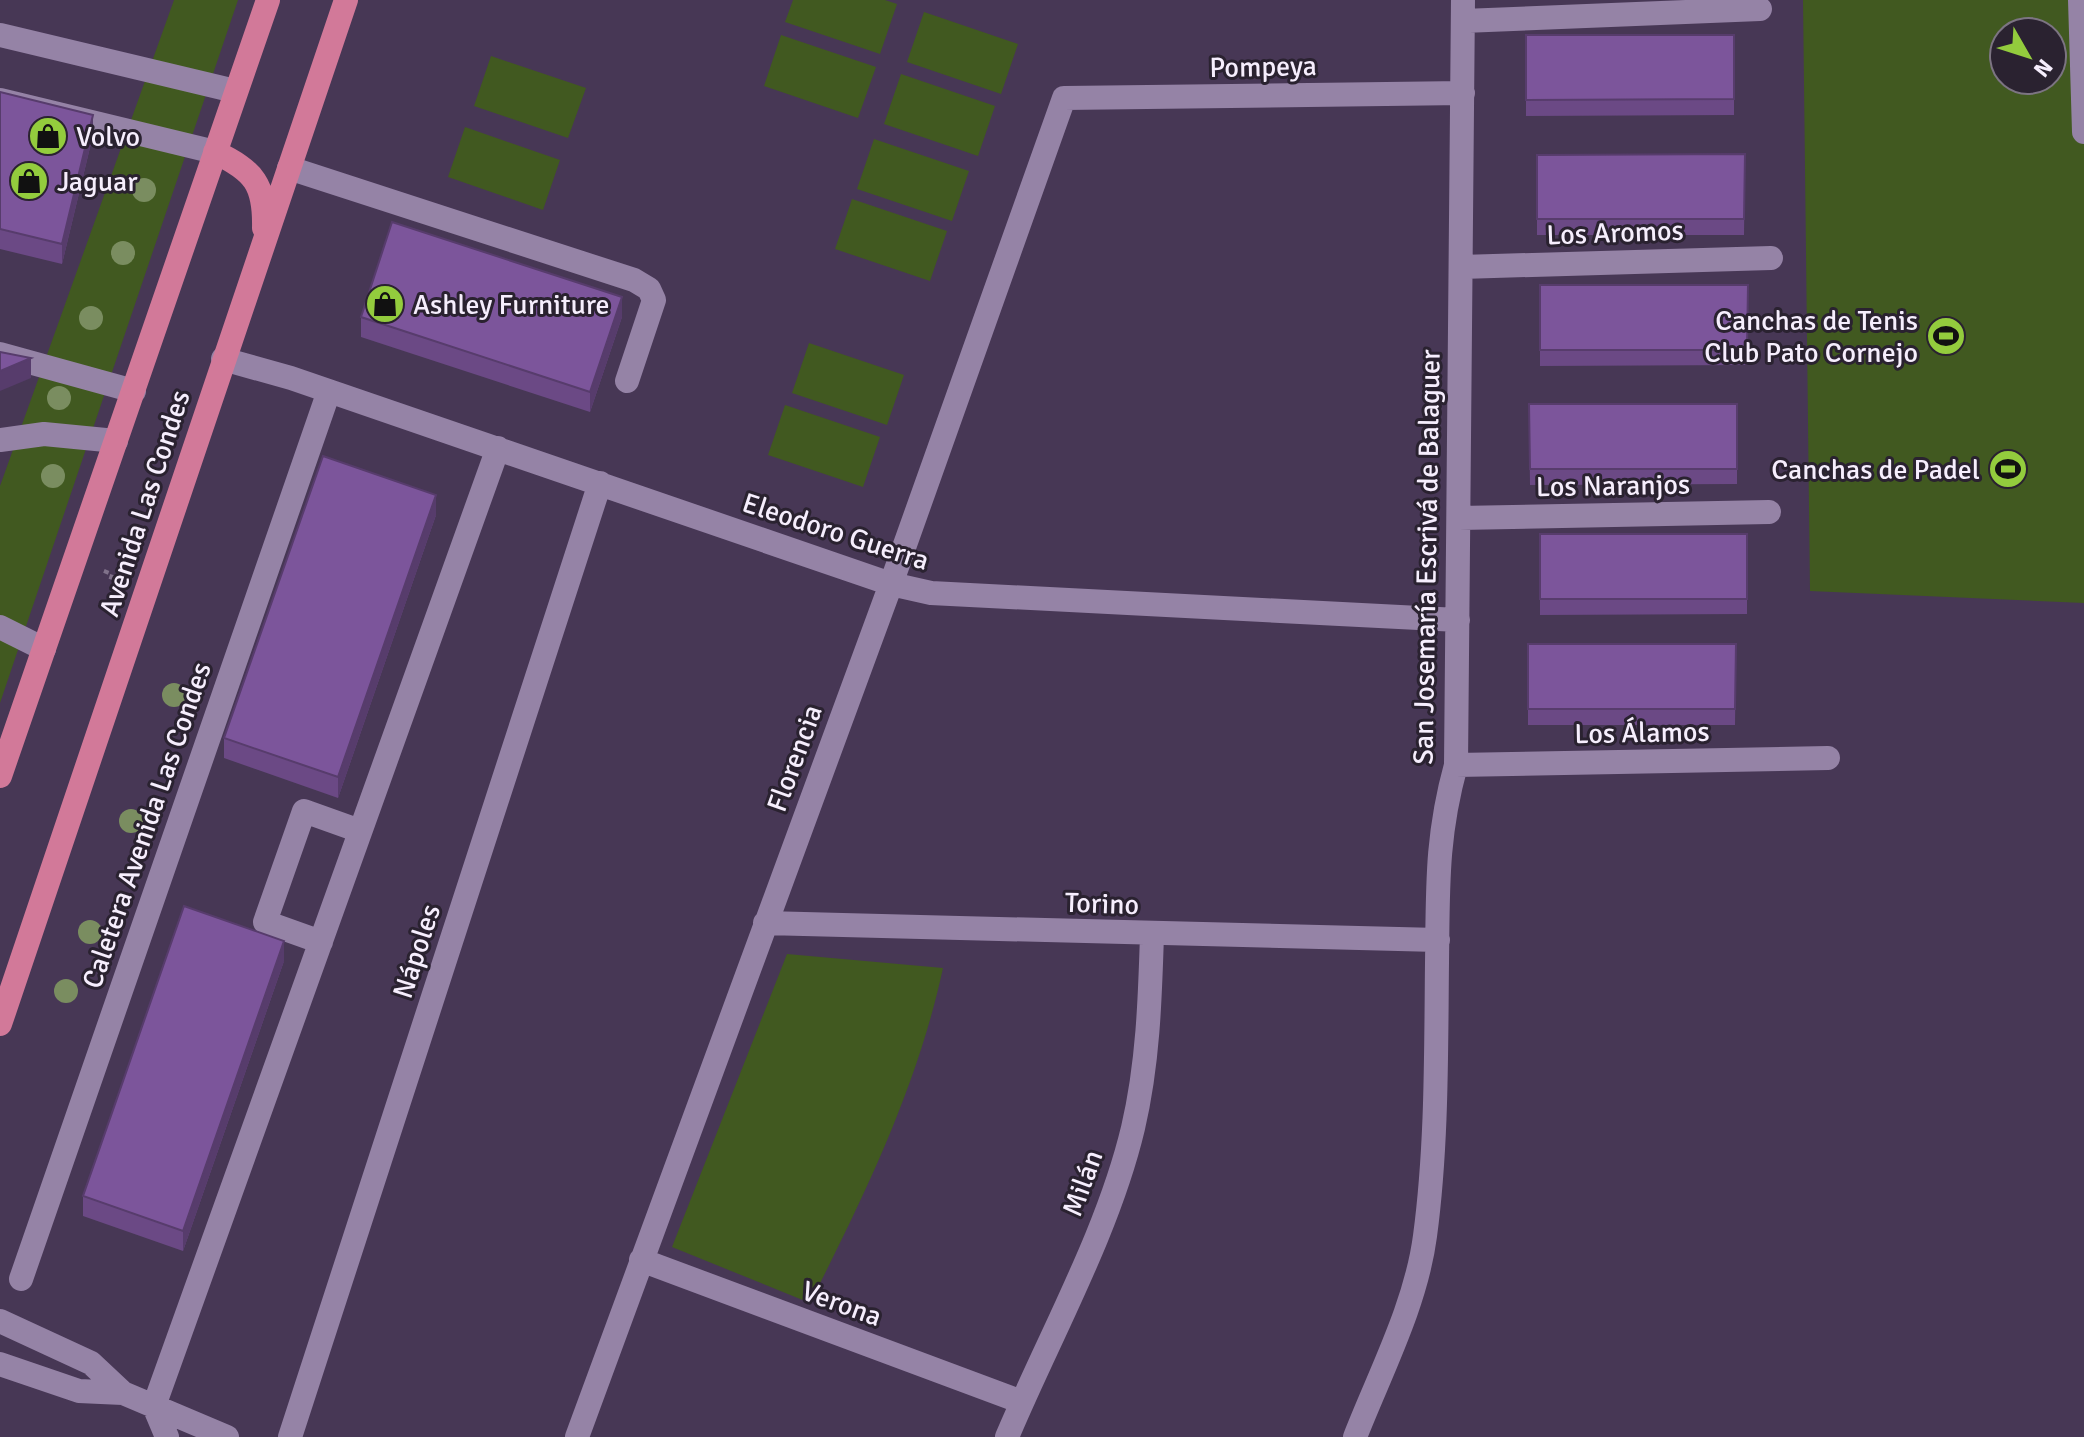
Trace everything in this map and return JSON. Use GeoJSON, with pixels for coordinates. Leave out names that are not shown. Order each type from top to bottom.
{"type":"FeatureCollection","features":[{"type":"Feature","properties":{"kind":"main road","name":"Avenida Las Condes"},"geometry":{"type":"LineString","coordinates":[[0,776],[6,741],[44,649],[268,0]]}},
{"type":"Feature","properties":{"kind":"main road","name":"Avenida Las Condes"},"geometry":{"type":"LineString","coordinates":[[0,1024],[346,0]]}},
{"type":"Feature","properties":{"kind":"main road"},"geometry":{"type":"LineString","coordinates":[[215,152],[249,172],[261,189],[263,247]]}},
{"type":"Feature","properties":{"kind":"street"},"geometry":{"type":"LineString","coordinates":[[2080,0],[2084,132]]}},
{"type":"Feature","properties":{"kind":"street"},"geometry":{"type":"LineString","coordinates":[[1463,10],[1760,9]]}},
{"type":"Feature","properties":{"kind":"street","name":"San Josemaría Escrivá de Balaguer"},"geometry":{"type":"LineString","coordinates":[[1355,1437],[1400,1324],[1425,1241],[1435,1082],[1438,845],[1456,765],[1463,10]]}},
{"type":"Feature","properties":{"kind":"street"},"geometry":{"type":"LineString","coordinates":[[0,35],[235,91]]}},
{"type":"Feature","properties":{"kind":"street","name":"Pompeya"},"geometry":{"type":"LineString","coordinates":[[1064,98],[1463,93]]}},
{"type":"Feature","properties":{"kind":"street","name":"Florencia"},"geometry":{"type":"LineString","coordinates":[[577,1437],[891,584],[1064,98]]}},
{"type":"Feature","properties":{"kind":"street"},"geometry":{"type":"LineString","coordinates":[[0,100],[215,152]]}},
{"type":"Feature","properties":{"kind":"street"},"geometry":{"type":"LineString","coordinates":[[289,168],[641,284],[654,300],[627,381]]}},
{"type":"Feature","properties":{"kind":"street","name":"Los Aromos"},"geometry":{"type":"LineString","coordinates":[[1461,267],[1771,258]]}},
{"type":"Feature","properties":{"kind":"street"},"geometry":{"type":"LineString","coordinates":[[0,354],[134,391]]}},
{"type":"Feature","properties":{"kind":"street","name":"Eleodoro Guerra"},"geometry":{"type":"LineString","coordinates":[[223,359],[329,391],[891,584],[956,596],[1458,620]]}},
{"type":"Feature","properties":{"kind":"street","name":"Caletera Avenida Las Condes"},"geometry":{"type":"LineString","coordinates":[[21,1279],[329,391]]}},
{"type":"Feature","properties":{"kind":"street"},"geometry":{"type":"LineString","coordinates":[[0,440],[44,434],[116,441]]}},
{"type":"Feature","properties":{"kind":"street"},"geometry":{"type":"LineString","coordinates":[[167,1437],[154,1406],[498,448]]}},
{"type":"Feature","properties":{"kind":"street","name":"Nápoles"},"geometry":{"type":"LineString","coordinates":[[290,1437],[600,483]]}},
{"type":"Feature","properties":{"kind":"street","name":"Los Naranjos"},"geometry":{"type":"LineString","coordinates":[[1459,518],[1769,512]]}},
{"type":"Feature","properties":{"kind":"street"},"geometry":{"type":"LineString","coordinates":[[0,627],[44,649]]}},
{"type":"Feature","properties":{"kind":"street","name":"Los Álamos"},"geometry":{"type":"LineString","coordinates":[[1456,765],[1828,758]]}},
{"type":"Feature","properties":{"kind":"street"},"geometry":{"type":"LineString","coordinates":[[321,942],[265,922],[279,880],[304,811],[360,831]]}},
{"type":"Feature","properties":{"kind":"street","name":"Torino"},"geometry":{"type":"LineString","coordinates":[[765,923],[1438,940]]}},
{"type":"Feature","properties":{"kind":"street","name":"Milán"},"geometry":{"type":"LineString","coordinates":[[1007,1437],[1102,1220],[1133,1130],[1149,1032],[1152,934]]}},
{"type":"Feature","properties":{"kind":"street","name":"Verona"},"geometry":{"type":"LineString","coordinates":[[641,1260],[1022,1402]]}},
{"type":"Feature","properties":{"kind":"street"},"geometry":{"type":"LineString","coordinates":[[0,1321],[91,1363],[123,1393]]}},
{"type":"Feature","properties":{"kind":"street"},"geometry":{"type":"LineString","coordinates":[[0,1364],[79,1391],[123,1393],[227,1437]]}},
{"type":"Feature","properties":{"kind":"path"},"geometry":{"type":"LineString","coordinates":[[109,563],[105,575],[147,589]]}},
{"type":"Feature","properties":{"kind":"green space"},"geometry":{"type":"Polygon","coordinates":[[[174,0],[238,0],[0,703],[0,486],[174,0]]]}},
{"type":"Feature","properties":{"kind":"green space"},"geometry":{"type":"Polygon","coordinates":[[[793,0],[885,0],[897,4],[880,54],[785,22],[793,0]]]}},
{"type":"Feature","properties":{"kind":"green space","name":"Canchas de Tenis Club Pato Cornejo"},"geometry":{"type":"Polygon","coordinates":[[[1803,0],[2084,0],[2084,603],[1810,591],[1803,0]]]}},
{"type":"Feature","properties":{"kind":"green space"},"geometry":{"type":"Polygon","coordinates":[[[924,12],[1018,44],[1001,94],[907,62],[924,12]]]}},
{"type":"Feature","properties":{"kind":"green space"},"geometry":{"type":"Polygon","coordinates":[[[781,35],[876,67],[858,118],[764,86],[781,35]]]}},
{"type":"Feature","properties":{"kind":"green space"},"geometry":{"type":"Polygon","coordinates":[[[491,56],[586,88],[568,138],[474,106],[491,56]]]}},
{"type":"Feature","properties":{"kind":"green space"},"geometry":{"type":"Polygon","coordinates":[[[901,74],[995,106],[978,156],[884,124],[901,74]]]}},
{"type":"Feature","properties":{"kind":"green space"},"geometry":{"type":"Polygon","coordinates":[[[465,127],[560,160],[543,210],[448,177],[465,127]]]}},
{"type":"Feature","properties":{"kind":"green space"},"geometry":{"type":"Polygon","coordinates":[[[874,139],[969,171],[952,221],[857,189],[874,139]]]}},
{"type":"Feature","properties":{"kind":"green space"},"geometry":{"type":"Polygon","coordinates":[[[852,199],[947,231],[930,281],[835,249],[852,199]]]}},
{"type":"Feature","properties":{"kind":"green space"},"geometry":{"type":"Polygon","coordinates":[[[809,343],[904,375],[887,425],[792,393],[809,343]]]}},
{"type":"Feature","properties":{"kind":"green space"},"geometry":{"type":"Polygon","coordinates":[[[785,405],[880,437],[863,487],[768,455],[785,405]]]}},
{"type":"Feature","properties":{"kind":"green space"},"geometry":{"type":"Polygon","coordinates":[[[787,954],[943,968],[919,1055],[887,1140],[810,1303],[672,1247],[787,954]]]}},
{"type":"Feature","properties":{"kind":"building"},"geometry":{"type":"Polygon","coordinates":[[[1526,35],[1734,35],[1734,99],[1526,100],[1526,35]]]}},
{"type":"Feature","properties":{"kind":"building"},"geometry":{"type":"Polygon","coordinates":[[[0,92],[93,115],[62,244],[0,229],[0,92]]]}},
{"type":"Feature","properties":{"kind":"building"},"geometry":{"type":"Polygon","coordinates":[[[1745,154],[1744,219],[1537,219],[1537,155],[1745,154]]]}},
{"type":"Feature","properties":{"kind":"building"},"geometry":{"type":"Polygon","coordinates":[[[392,222],[622,297],[590,392],[361,317],[392,222]]]}},
{"type":"Feature","properties":{"kind":"building"},"geometry":{"type":"Polygon","coordinates":[[[1540,285],[1748,285],[1747,350],[1540,350],[1540,285]]]}},
{"type":"Feature","properties":{"kind":"building"},"geometry":{"type":"Polygon","coordinates":[[[0,352],[31,358],[0,371],[0,352]]]}},
{"type":"Feature","properties":{"kind":"building"},"geometry":{"type":"Polygon","coordinates":[[[1529,404],[1737,404],[1737,469],[1530,469],[1529,404]]]}},
{"type":"Feature","properties":{"kind":"building"},"geometry":{"type":"Polygon","coordinates":[[[323,456],[436,495],[338,777],[224,738],[323,456]]]}},
{"type":"Feature","properties":{"kind":"building"},"geometry":{"type":"Polygon","coordinates":[[[1540,534],[1747,534],[1747,599],[1540,599],[1540,534]]]}},
{"type":"Feature","properties":{"kind":"building"},"geometry":{"type":"Polygon","coordinates":[[[1528,644],[1736,644],[1735,709],[1528,709],[1528,644]]]}},
{"type":"Feature","properties":{"kind":"building"},"geometry":{"type":"Polygon","coordinates":[[[184,906],[284,941],[183,1231],[83,1196],[184,906]]]}},
{"type":"Feature","properties":{"kind":"place","name":"Volvo"},"geometry":{"type":"Point","coordinates":[48,136]}},
{"type":"Feature","properties":{"kind":"place","name":"Jaguar"},"geometry":{"type":"Point","coordinates":[29,181]}},
{"type":"Feature","properties":{"kind":"place","name":"Ashley Furniture"},"geometry":{"type":"Point","coordinates":[385,304]}},
{"type":"Feature","properties":{"kind":"place","name":"Canchas de Tenis Club Pato Cornejo"},"geometry":{"type":"Point","coordinates":[1946,336]}},
{"type":"Feature","properties":{"kind":"place","name":"Canchas de Padel"},"geometry":{"type":"Point","coordinates":[2008,469]}}]}
